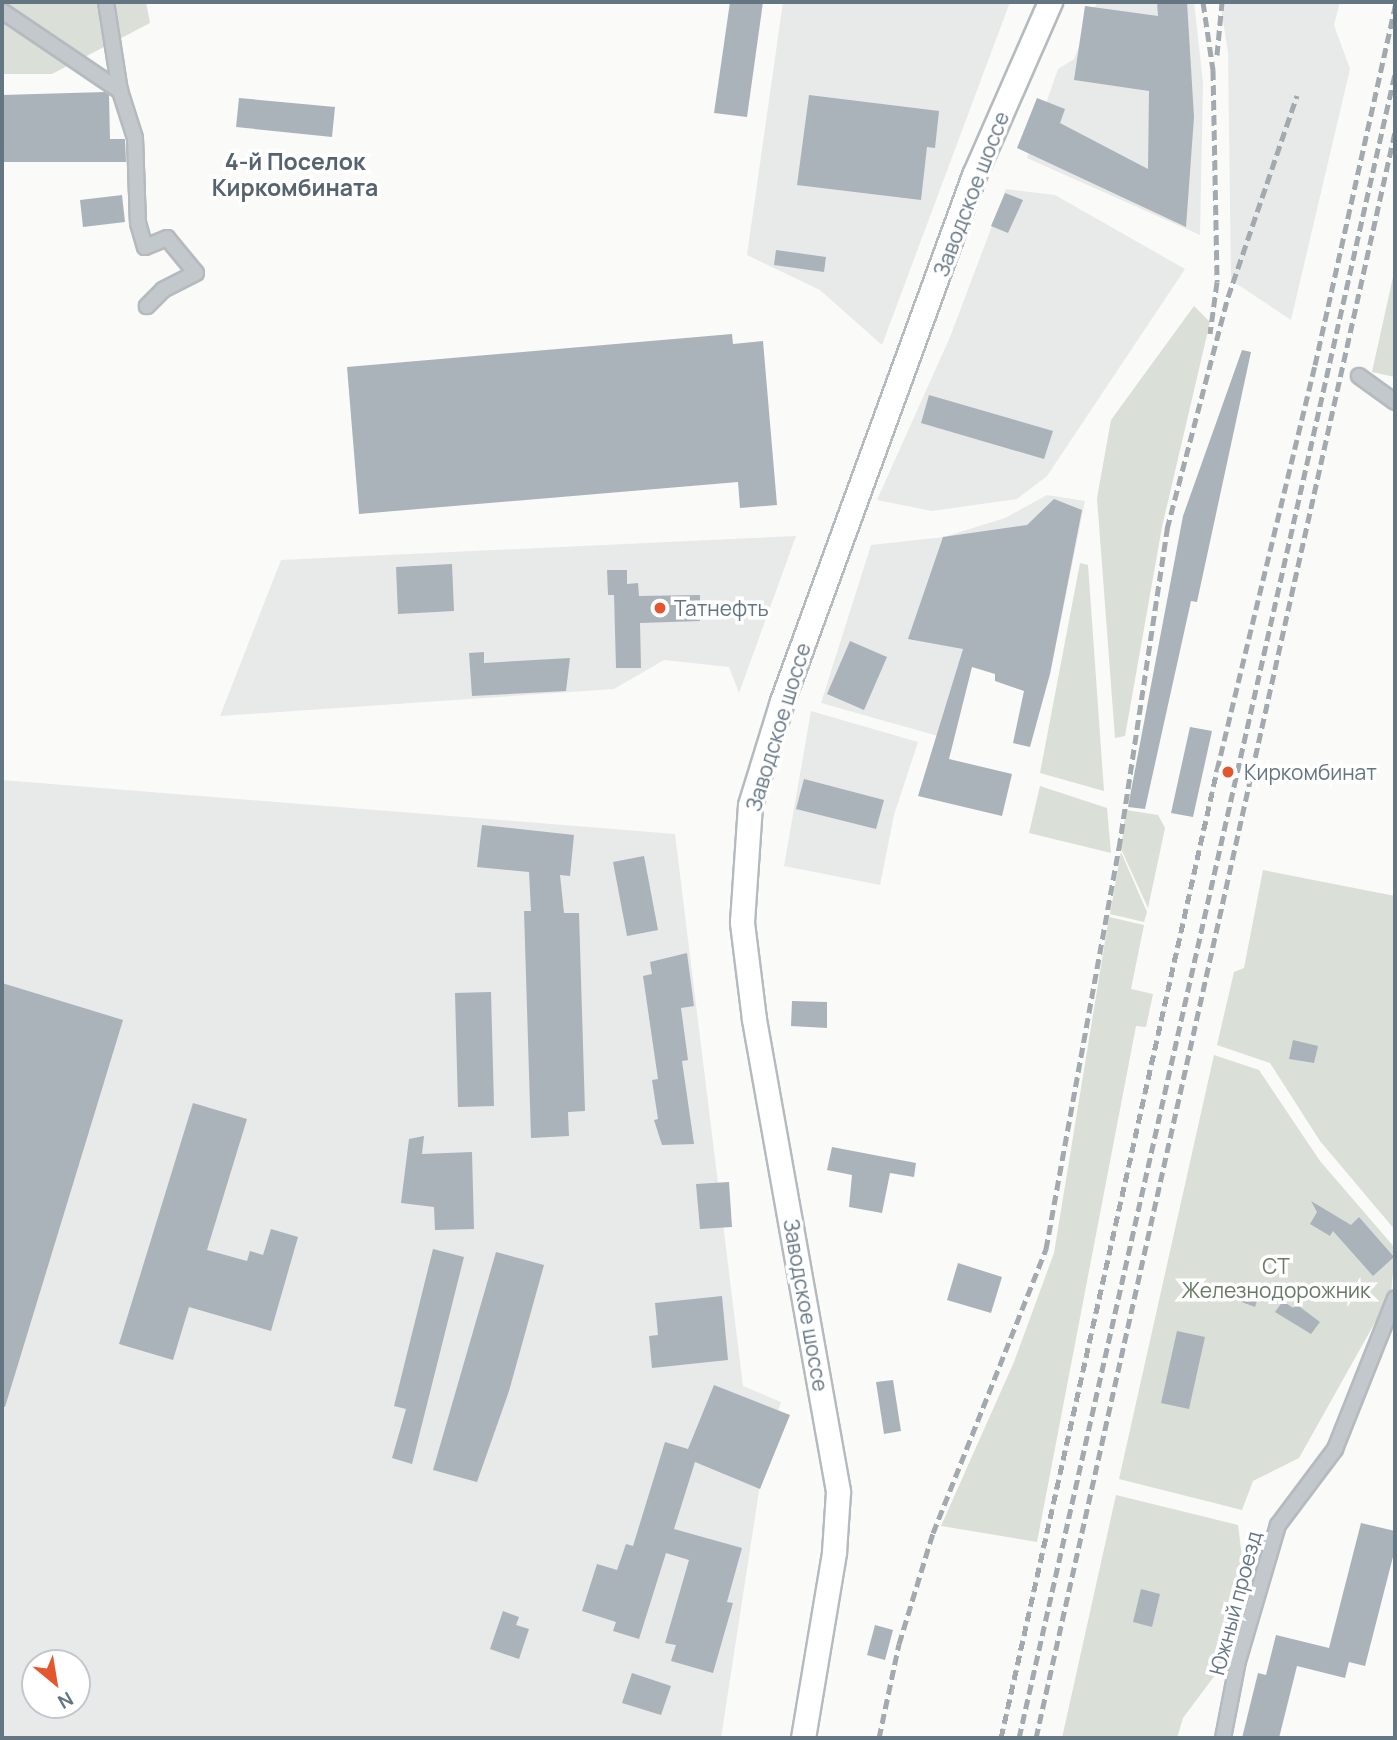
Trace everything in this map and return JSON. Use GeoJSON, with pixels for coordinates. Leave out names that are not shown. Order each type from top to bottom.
{"type":"FeatureCollection","features":[{"type":"Feature","properties":{"kind":"main road","name":"Заводское шоссе"},"geometry":{"type":"LineString","coordinates":[[803,1738],[834,1552],[838,1491],[754,1020],[743,922],[750,805],[782,701],[974,175],[1050,2]]}},
{"type":"Feature","properties":{"kind":"street"},"geometry":{"type":"LineString","coordinates":[[107,2],[120,91],[135,138],[138,223],[145,247],[167,238],[196,272],[163,290],[147,306]]}},
{"type":"Feature","properties":{"kind":"street"},"geometry":{"type":"LineString","coordinates":[[2,10],[120,91]]}},
{"type":"Feature","properties":{"kind":"street"},"geometry":{"type":"LineString","coordinates":[[1359,376],[1395,402]]}},
{"type":"Feature","properties":{"kind":"street","name":"Южный проезд"},"geometry":{"type":"LineString","coordinates":[[1223,1738],[1238,1661],[1278,1525],[1335,1449],[1395,1298]]}},
{"type":"Feature","properties":{"kind":"shaded area"},"geometry":{"type":"Polygon","coordinates":[[[783,2],[1010,2],[882,345],[820,290],[747,255],[783,2]]]}},
{"type":"Feature","properties":{"kind":"shaded area"},"geometry":{"type":"Polygon","coordinates":[[[1097,2],[1194,2],[1203,83],[1200,235],[1027,158],[1058,69],[1074,59],[1097,2]]]}},
{"type":"Feature","properties":{"kind":"shaded area"},"geometry":{"type":"Polygon","coordinates":[[[1220,2],[1340,2],[1334,25],[1350,69],[1291,320],[1231,280],[1228,52],[1220,2]]]}},
{"type":"Feature","properties":{"kind":"shaded area"},"geometry":{"type":"Polygon","coordinates":[[[1006,189],[1055,195],[1185,269],[1047,476],[1017,499],[932,511],[877,500],[950,337],[1006,189]]]}},
{"type":"Feature","properties":{"kind":"shaded area"},"geometry":{"type":"Polygon","coordinates":[[[1047,495],[1085,501],[1050,674],[963,649],[938,736],[821,703],[871,545],[944,537],[1005,518],[1047,495]]]}},
{"type":"Feature","properties":{"kind":"shaded area"},"geometry":{"type":"Polygon","coordinates":[[[796,536],[739,693],[729,667],[664,660],[614,689],[220,716],[281,560],[796,536]]]}},
{"type":"Feature","properties":{"kind":"shaded area"},"geometry":{"type":"Polygon","coordinates":[[[811,711],[918,742],[894,815],[880,885],[784,866],[811,711]]]}},
{"type":"Feature","properties":{"kind":"shaded area"},"geometry":{"type":"Polygon","coordinates":[[[2,780],[675,834],[743,1386],[781,1402],[765,1452],[721,1738],[2,1738],[2,780]]]}},
{"type":"Feature","properties":{"kind":"green space"},"geometry":{"type":"Polygon","coordinates":[[[2,2],[146,2],[150,23],[52,74],[2,74],[2,2]]]}},
{"type":"Feature","properties":{"kind":"green space"},"geometry":{"type":"Polygon","coordinates":[[[1395,268],[1395,377],[1372,372],[1395,268]]]}},
{"type":"Feature","properties":{"kind":"green space"},"geometry":{"type":"Polygon","coordinates":[[[1194,306],[1210,322],[1162,527],[1125,736],[1115,738],[1097,498],[1111,420],[1194,306]]]}},
{"type":"Feature","properties":{"kind":"green space"},"geometry":{"type":"Polygon","coordinates":[[[1080,563],[1088,565],[1104,791],[1040,773],[1080,563]]]}},
{"type":"Feature","properties":{"kind":"green space"},"geometry":{"type":"Polygon","coordinates":[[[1040,786],[1107,808],[1111,853],[1029,833],[1040,786]]]}},
{"type":"Feature","properties":{"kind":"green space"},"geometry":{"type":"Polygon","coordinates":[[[1126,810],[1158,815],[1165,828],[1148,908],[1121,849],[1126,810]]]}},
{"type":"Feature","properties":{"kind":"green space"},"geometry":{"type":"Polygon","coordinates":[[[1121,852],[1147,912],[1144,922],[1110,914],[1121,852]]]}},
{"type":"Feature","properties":{"kind":"green space"},"geometry":{"type":"Polygon","coordinates":[[[1263,870],[1395,896],[1395,1230],[1320,1141],[1270,1063],[1217,1045],[1234,972],[1244,968],[1263,870]]]}},
{"type":"Feature","properties":{"kind":"green space"},"geometry":{"type":"Polygon","coordinates":[[[1109,917],[1144,925],[1131,989],[1153,994],[1146,1027],[1136,1026],[1037,1542],[941,1526],[1014,1362],[1054,1253],[1109,917]]]}},
{"type":"Feature","properties":{"kind":"green space","name":"СТ Железнодорожник"},"geometry":{"type":"Polygon","coordinates":[[[1214,1055],[1259,1070],[1320,1161],[1395,1248],[1391,1294],[1299,1458],[1253,1481],[1242,1510],[1119,1479],[1214,1055]]]}},
{"type":"Feature","properties":{"kind":"green space"},"geometry":{"type":"Polygon","coordinates":[[[1116,1495],[1238,1525],[1247,1596],[1221,1667],[1183,1718],[1177,1738],[1062,1738],[1116,1495]]]}},
{"type":"Feature","properties":{"kind":"building"},"geometry":{"type":"Polygon","coordinates":[[[730,2],[763,2],[747,117],[714,113],[730,2]]]}},
{"type":"Feature","properties":{"kind":"building"},"geometry":{"type":"Polygon","coordinates":[[[1157,2],[1187,2],[1194,117],[1186,227],[1017,148],[1037,98],[1065,109],[1060,123],[1148,169],[1149,91],[1074,80],[1085,6],[1158,16],[1157,2]]]}},
{"type":"Feature","properties":{"kind":"building"},"geometry":{"type":"Polygon","coordinates":[[[105,92],[109,95],[110,139],[125,139],[126,162],[2,162],[2,95],[105,92]]]}},
{"type":"Feature","properties":{"kind":"building"},"geometry":{"type":"Polygon","coordinates":[[[809,95],[939,111],[935,148],[927,147],[921,200],[797,185],[809,95]]]}},
{"type":"Feature","properties":{"kind":"building"},"geometry":{"type":"Polygon","coordinates":[[[239,98],[335,107],[332,137],[236,127],[239,98]]]}},
{"type":"Feature","properties":{"kind":"building"},"geometry":{"type":"Polygon","coordinates":[[[1005,193],[1023,200],[1008,233],[991,226],[1005,193]]]}},
{"type":"Feature","properties":{"kind":"building"},"geometry":{"type":"Polygon","coordinates":[[[122,195],[125,222],[83,227],[80,200],[122,195]]]}},
{"type":"Feature","properties":{"kind":"building"},"geometry":{"type":"Polygon","coordinates":[[[776,250],[826,257],[824,272],[774,265],[776,250]]]}},
{"type":"Feature","properties":{"kind":"building"},"geometry":{"type":"Polygon","coordinates":[[[732,334],[733,344],[763,341],[777,505],[740,508],[738,482],[359,514],[347,367],[732,334]]]}},
{"type":"Feature","properties":{"kind":"building"},"geometry":{"type":"Polygon","coordinates":[[[1242,350],[1251,352],[1197,602],[1191,601],[1145,809],[1128,807],[1183,516],[1242,350]]]}},
{"type":"Feature","properties":{"kind":"building"},"geometry":{"type":"Polygon","coordinates":[[[929,395],[1053,431],[1044,459],[921,423],[929,395]]]}},
{"type":"Feature","properties":{"kind":"building"},"geometry":{"type":"Polygon","coordinates":[[[1054,499],[1082,510],[1050,674],[1030,747],[1013,743],[1024,691],[995,681],[995,674],[972,667],[949,759],[1012,774],[1002,816],[918,796],[963,649],[908,639],[943,537],[1027,525],[1054,499]]]}},
{"type":"Feature","properties":{"kind":"building"},"geometry":{"type":"Polygon","coordinates":[[[452,564],[454,611],[398,614],[396,567],[452,564]]]}},
{"type":"Feature","properties":{"kind":"building"},"geometry":{"type":"Polygon","coordinates":[[[607,570],[627,570],[627,584],[638,583],[639,596],[700,595],[700,621],[640,623],[641,668],[616,668],[614,595],[608,595],[607,570]]]}},
{"type":"Feature","properties":{"kind":"building"},"geometry":{"type":"Polygon","coordinates":[[[850,641],[887,657],[864,710],[827,694],[850,641]]]}},
{"type":"Feature","properties":{"kind":"building"},"geometry":{"type":"Polygon","coordinates":[[[484,652],[484,663],[570,658],[566,691],[472,696],[469,653],[484,652]]]}},
{"type":"Feature","properties":{"kind":"building"},"geometry":{"type":"Polygon","coordinates":[[[1190,727],[1212,731],[1193,817],[1171,813],[1190,727]]]}},
{"type":"Feature","properties":{"kind":"building"},"geometry":{"type":"Polygon","coordinates":[[[804,779],[884,800],[876,829],[796,809],[804,779]]]}},
{"type":"Feature","properties":{"kind":"building"},"geometry":{"type":"Polygon","coordinates":[[[482,825],[574,835],[570,876],[560,875],[564,913],[579,913],[585,1111],[568,1112],[569,1136],[531,1138],[524,911],[531,911],[529,872],[477,867],[482,825]]]}},
{"type":"Feature","properties":{"kind":"building"},"geometry":{"type":"Polygon","coordinates":[[[644,856],[658,930],[627,936],[613,862],[644,856]]]}},
{"type":"Feature","properties":{"kind":"building"},"geometry":{"type":"Polygon","coordinates":[[[687,953],[694,1006],[681,1008],[688,1060],[682,1061],[694,1144],[662,1145],[654,1120],[658,1119],[652,1080],[658,1079],[643,976],[652,974],[650,962],[687,953]]]}},
{"type":"Feature","properties":{"kind":"building"},"geometry":{"type":"Polygon","coordinates":[[[2,983],[123,1020],[5,1407],[2,1406],[2,983]]]}},
{"type":"Feature","properties":{"kind":"building"},"geometry":{"type":"Polygon","coordinates":[[[491,992],[494,1106],[458,1107],[455,993],[491,992]]]}},
{"type":"Feature","properties":{"kind":"building"},"geometry":{"type":"Polygon","coordinates":[[[792,1001],[827,1002],[827,1028],[791,1026],[792,1001]]]}},
{"type":"Feature","properties":{"kind":"building"},"geometry":{"type":"Polygon","coordinates":[[[1293,1040],[1318,1046],[1314,1063],[1289,1059],[1293,1040]]]}},
{"type":"Feature","properties":{"kind":"building"},"geometry":{"type":"Polygon","coordinates":[[[193,1103],[247,1119],[207,1250],[247,1261],[250,1251],[263,1255],[271,1229],[298,1237],[271,1331],[189,1307],[173,1360],[119,1344],[193,1103]]]}},
{"type":"Feature","properties":{"kind":"building"},"geometry":{"type":"Polygon","coordinates":[[[424,1136],[422,1154],[472,1152],[474,1229],[435,1230],[434,1207],[401,1203],[409,1139],[424,1136]]]}},
{"type":"Feature","properties":{"kind":"building"},"geometry":{"type":"Polygon","coordinates":[[[832,1147],[916,1163],[914,1177],[890,1173],[882,1213],[849,1207],[852,1175],[827,1170],[832,1147]]]}},
{"type":"Feature","properties":{"kind":"building"},"geometry":{"type":"Polygon","coordinates":[[[729,1182],[732,1227],[700,1229],[696,1184],[729,1182]]]}},
{"type":"Feature","properties":{"kind":"building"},"geometry":{"type":"Polygon","coordinates":[[[1311,1201],[1351,1225],[1359,1217],[1394,1257],[1373,1276],[1333,1231],[1330,1236],[1310,1224],[1317,1212],[1311,1201]]]}},
{"type":"Feature","properties":{"kind":"building"},"geometry":{"type":"Polygon","coordinates":[[[433,1249],[464,1257],[412,1464],[392,1458],[406,1409],[394,1406],[433,1249]]]}},
{"type":"Feature","properties":{"kind":"building"},"geometry":{"type":"Polygon","coordinates":[[[496,1252],[544,1265],[509,1391],[477,1482],[433,1470],[496,1252]]]}},
{"type":"Feature","properties":{"kind":"building"},"geometry":{"type":"Polygon","coordinates":[[[958,1263],[1002,1277],[991,1313],[947,1300],[958,1263]]]}},
{"type":"Feature","properties":{"kind":"building"},"geometry":{"type":"Polygon","coordinates":[[[1235,1285],[1259,1294],[1255,1307],[1231,1298],[1235,1285]]]}},
{"type":"Feature","properties":{"kind":"building"},"geometry":{"type":"Polygon","coordinates":[[[722,1296],[728,1360],[652,1368],[649,1336],[658,1335],[655,1303],[722,1296]]]}},
{"type":"Feature","properties":{"kind":"building"},"geometry":{"type":"Polygon","coordinates":[[[1283,1301],[1293,1308],[1296,1304],[1320,1322],[1311,1334],[1275,1312],[1283,1301]]]}},
{"type":"Feature","properties":{"kind":"building"},"geometry":{"type":"Polygon","coordinates":[[[1177,1331],[1205,1337],[1189,1409],[1161,1403],[1177,1331]]]}},
{"type":"Feature","properties":{"kind":"building"},"geometry":{"type":"Polygon","coordinates":[[[893,1380],[901,1431],[884,1434],[876,1382],[893,1380]]]}},
{"type":"Feature","properties":{"kind":"building"},"geometry":{"type":"Polygon","coordinates":[[[714,1385],[790,1415],[760,1489],[695,1462],[674,1529],[742,1548],[727,1602],[733,1603],[713,1673],[671,1661],[676,1645],[665,1643],[689,1560],[666,1553],[639,1639],[613,1631],[616,1622],[582,1611],[597,1564],[617,1570],[626,1544],[633,1546],[665,1442],[688,1449],[714,1385]]]}},
{"type":"Feature","properties":{"kind":"building"},"geometry":{"type":"Polygon","coordinates":[[[1361,1523],[1395,1531],[1395,1549],[1365,1666],[1349,1662],[1345,1678],[1297,1666],[1279,1738],[1242,1738],[1258,1673],[1266,1675],[1276,1635],[1329,1648],[1361,1523]]]}},
{"type":"Feature","properties":{"kind":"building"},"geometry":{"type":"Polygon","coordinates":[[[1141,1589],[1160,1594],[1152,1627],[1133,1622],[1141,1589]]]}},
{"type":"Feature","properties":{"kind":"building"},"geometry":{"type":"Polygon","coordinates":[[[503,1611],[519,1617],[516,1625],[529,1629],[519,1659],[490,1649],[503,1611]]]}},
{"type":"Feature","properties":{"kind":"building"},"geometry":{"type":"Polygon","coordinates":[[[875,1625],[893,1630],[885,1660],[867,1655],[875,1625]]]}},
{"type":"Feature","properties":{"kind":"building"},"geometry":{"type":"Polygon","coordinates":[[[632,1673],[671,1686],[661,1715],[622,1703],[632,1673]]]}},
{"type":"Feature","properties":{"kind":"railway"},"geometry":{"type":"LineString","coordinates":[[1203,2],[1213,70],[1217,282],[1210,334]]}},
{"type":"Feature","properties":{"kind":"railway"},"geometry":{"type":"LineString","coordinates":[[1217,55],[1222,2]]}},
{"type":"Feature","properties":{"kind":"railway"},"geometry":{"type":"LineString","coordinates":[[1001,1738],[1217,770],[1315,365],[1395,6]]}},
{"type":"Feature","properties":{"kind":"railway"},"geometry":{"type":"LineString","coordinates":[[1019,1738],[1395,74]]}},
{"type":"Feature","properties":{"kind":"railway"},"geometry":{"type":"LineString","coordinates":[[879,1738],[899,1644],[933,1533],[1046,1249],[1119,848],[1167,529],[1228,297],[1297,95]]}},
{"type":"Feature","properties":{"kind":"railway"},"geometry":{"type":"LineString","coordinates":[[1036,1738],[1395,132]]}},
{"type":"Feature","properties":{"kind":"place","name":"Татнефть"},"geometry":{"type":"Point","coordinates":[660,608]}},
{"type":"Feature","properties":{"kind":"place","name":"Киркомбинат"},"geometry":{"type":"Point","coordinates":[1228,772]}},
{"type":"Feature","properties":{"kind":"district","name":"4-й Поселок Киркомбината"},"geometry":{"type":"Point","coordinates":[295,174]}}]}
